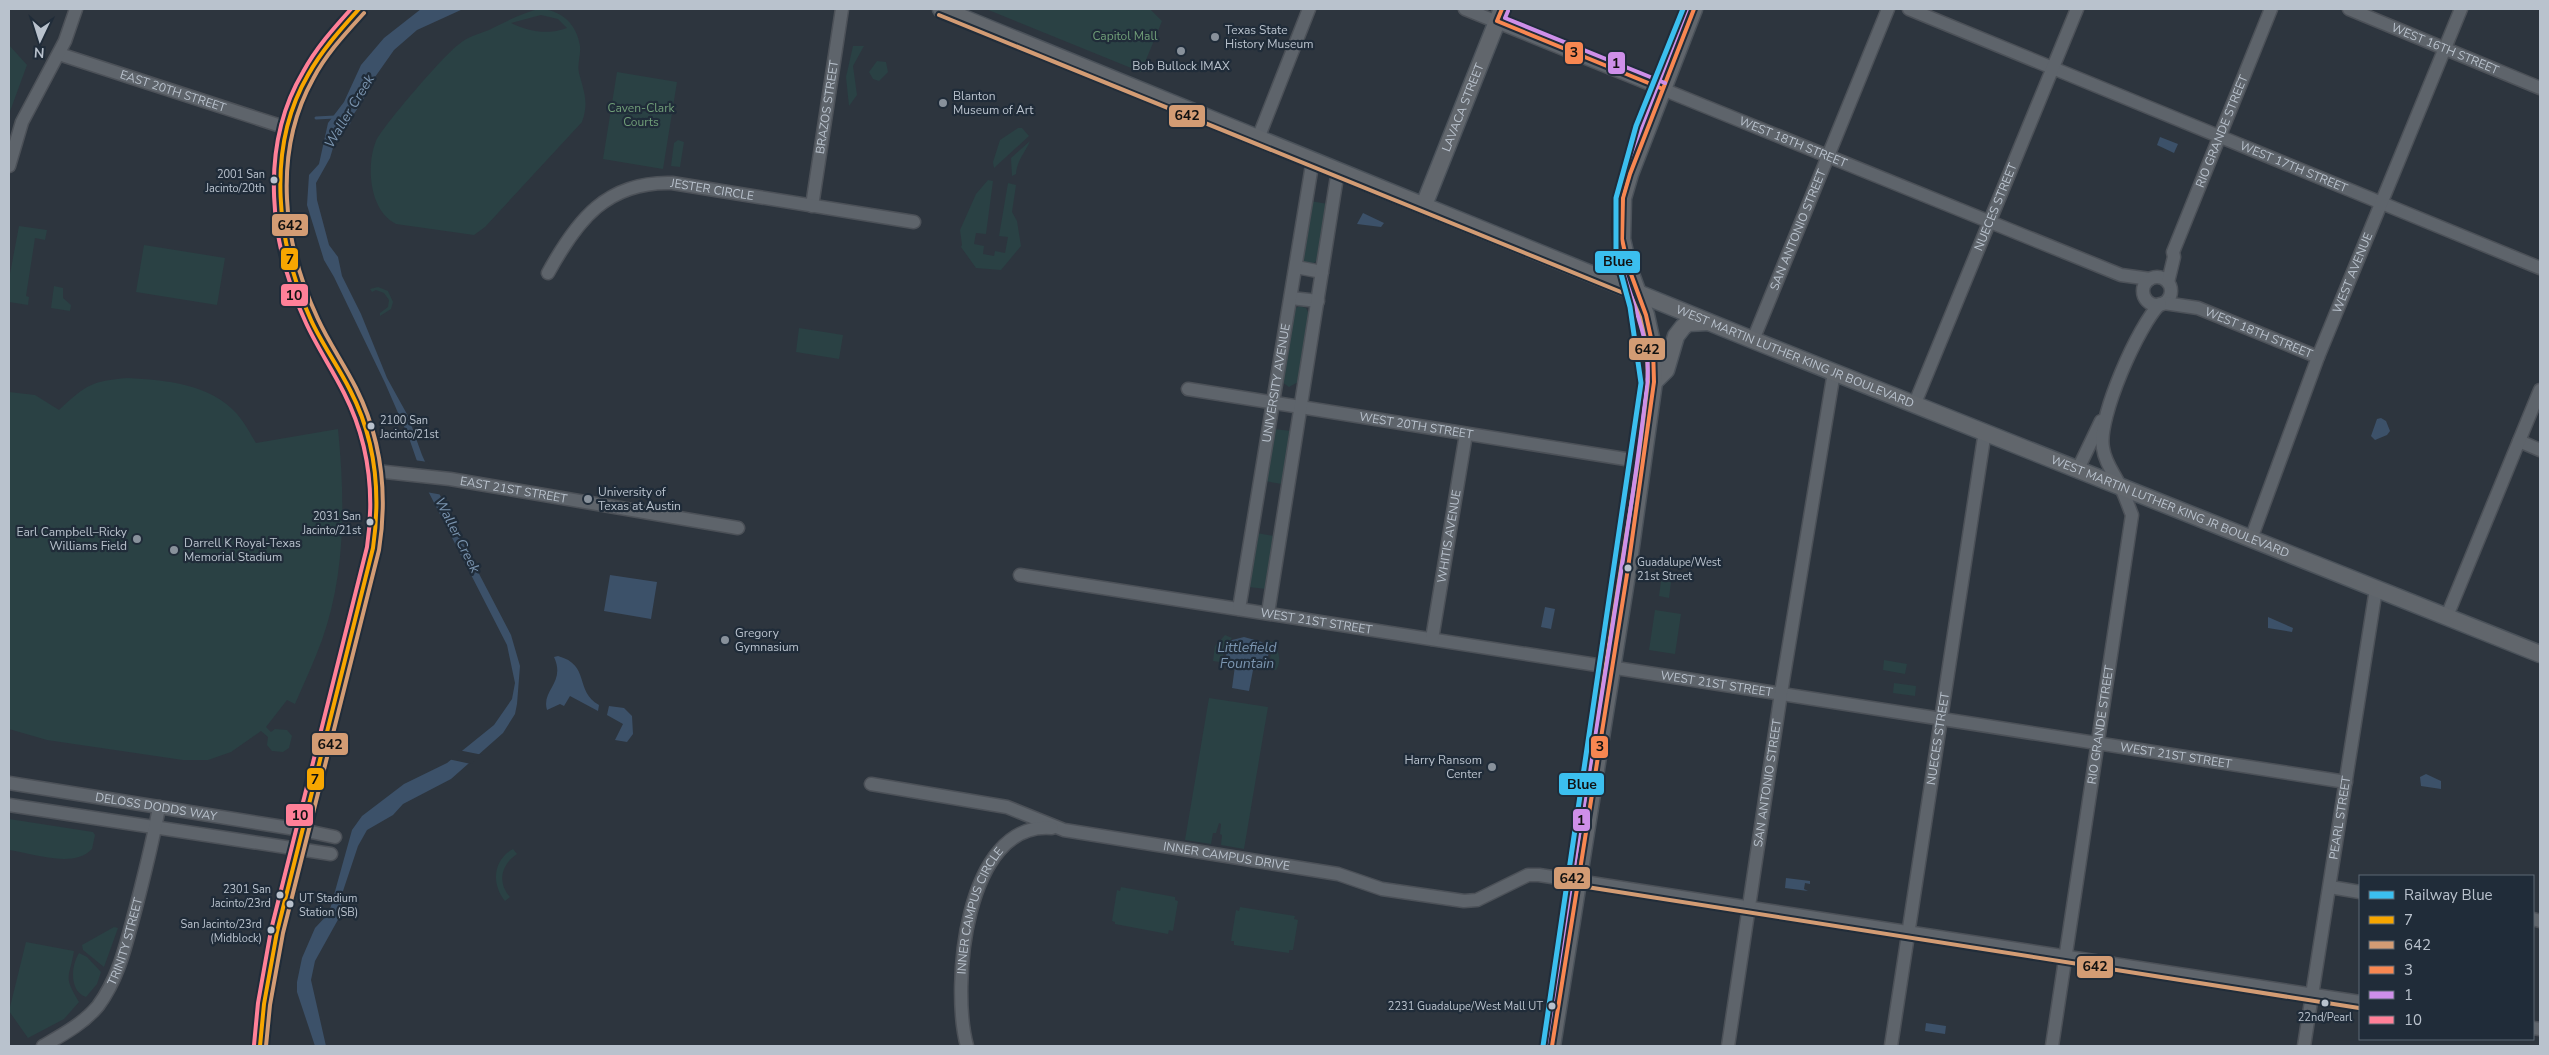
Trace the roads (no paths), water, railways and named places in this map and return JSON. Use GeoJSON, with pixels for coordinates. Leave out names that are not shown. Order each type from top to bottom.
{"type":"FeatureCollection","features":[{"type":"Feature","properties":{"kind":"main road","name":"WEST MARTIN LUTHER KING JR BOULEVARD"},"geometry":{"type":"LineString","coordinates":[[941,9],[1259,136],[1753,340],[1915,403],[2540,654]]}},
{"type":"Feature","properties":{"kind":"main road"},"geometry":{"type":"LineString","coordinates":[[1552,1046],[1613,667],[1654,382],[1653,347],[1646,315],[1636,291],[1622,239],[1623,198],[1630,174],[1694,9]]}},
{"type":"Feature","properties":{"kind":"main road","name":"LAVACA STREET"},"geometry":{"type":"LineString","coordinates":[[1424,205],[1500,15]]}},
{"type":"Feature","properties":{"kind":"main road"},"geometry":{"type":"LineString","coordinates":[[1654,382],[1666,370],[1676,336],[1682,327],[1688,323],[1709,322]]}},
{"type":"Feature","properties":{"kind":"street"},"geometry":{"type":"LineString","coordinates":[[9,166],[22,122],[59,54],[76,9]]}},
{"type":"Feature","properties":{"kind":"street"},"geometry":{"type":"LineString","coordinates":[[260,1046],[269,968],[373,548],[378,512],[376,471],[372,448],[358,407],[317,333],[291,267],[282,224],[279,196],[280,163],[287,128],[296,99],[317,57],[360,9]]}},
{"type":"Feature","properties":{"kind":"street","name":"BRAZOS STREET"},"geometry":{"type":"LineString","coordinates":[[812,206],[842,9]]}},
{"type":"Feature","properties":{"kind":"street"},"geometry":{"type":"LineString","coordinates":[[1259,136],[1309,9]]}},
{"type":"Feature","properties":{"kind":"street","name":"WEST 18TH STREET"},"geometry":{"type":"LineString","coordinates":[[1465,9],[1500,15],[1663,89],[2121,275],[2152,278]]}},
{"type":"Feature","properties":{"kind":"street","name":"SAN ANTONIO STREET"},"geometry":{"type":"LineString","coordinates":[[1753,340],[1888,9]]}},
{"type":"Feature","properties":{"kind":"street","name":"WEST 17TH STREET"},"geometry":{"type":"LineString","coordinates":[[1909,9],[2540,268]]}},
{"type":"Feature","properties":{"kind":"street","name":"NUECES STREET"},"geometry":{"type":"LineString","coordinates":[[1915,403],[2078,9]]}},
{"type":"Feature","properties":{"kind":"street","name":"RIO GRANDE STREET"},"geometry":{"type":"LineString","coordinates":[[2152,278],[2173,252],[2271,9]]}},
{"type":"Feature","properties":{"kind":"street","name":"WEST 16TH STREET"},"geometry":{"type":"LineString","coordinates":[[2349,9],[2540,88]]}},
{"type":"Feature","properties":{"kind":"street","name":"WEST AVENUE"},"geometry":{"type":"LineString","coordinates":[[2251,539],[2318,357],[2461,9]]}},
{"type":"Feature","properties":{"kind":"street","name":"EAST 20TH STREET"},"geometry":{"type":"LineString","coordinates":[[59,54],[287,128]]}},
{"type":"Feature","properties":{"kind":"street","name":"UNIVERSITY AVENUE"},"geometry":{"type":"LineString","coordinates":[[1239,609],[1313,159]]}},
{"type":"Feature","properties":{"kind":"street"},"geometry":{"type":"LineString","coordinates":[[1268,613],[1338,170]]}},
{"type":"Feature","properties":{"kind":"street","name":"JESTER CIRCLE"},"geometry":{"type":"LineString","coordinates":[[548,273],[565,245],[588,215],[610,197],[638,185],[672,183],[914,222]]}},
{"type":"Feature","properties":{"kind":"street","name":"RIO GRANDE STREET"},"geometry":{"type":"LineString","coordinates":[[2169,285],[2174,257],[2173,252]]}},
{"type":"Feature","properties":{"kind":"street"},"geometry":{"type":"LineString","coordinates":[[1296,267],[1322,272]]}},
{"type":"Feature","properties":{"kind":"street","name":"WEST 18TH STREET"},"geometry":{"type":"LineString","coordinates":[[2121,275],[2124,280],[2145,295]]}},
{"type":"Feature","properties":{"kind":"street"},"geometry":{"type":"LineString","coordinates":[[2152,278],[2162,278],[2169,285],[2171,294],[2162,303],[2154,304],[2145,295],[2144,286],[2152,278]]}},
{"type":"Feature","properties":{"kind":"street","name":"WEST 18TH STREET"},"geometry":{"type":"LineString","coordinates":[[2169,285],[2178,295],[2196,304],[2198,308]]}},
{"type":"Feature","properties":{"kind":"street","name":"RIO GRANDE STREET"},"geometry":{"type":"LineString","coordinates":[[2143,326],[2145,295]]}},
{"type":"Feature","properties":{"kind":"street"},"geometry":{"type":"LineString","coordinates":[[1291,298],[1318,301]]}},
{"type":"Feature","properties":{"kind":"street","name":"WEST 18TH STREET"},"geometry":{"type":"LineString","coordinates":[[2162,303],[2198,308],[2318,357]]}},
{"type":"Feature","properties":{"kind":"street","name":"RIO GRANDE STREET"},"geometry":{"type":"LineString","coordinates":[[2078,469],[2095,431],[2107,410],[2143,326],[2162,303]]}},
{"type":"Feature","properties":{"kind":"street","name":"SAN ANTONIO STREET"},"geometry":{"type":"LineString","coordinates":[[1728,1046],[1780,692],[1834,372]]}},
{"type":"Feature","properties":{"kind":"street","name":"WEST 20TH STREET"},"geometry":{"type":"LineString","coordinates":[[1188,389],[1644,462]]}},
{"type":"Feature","properties":{"kind":"street"},"geometry":{"type":"LineString","coordinates":[[2447,616],[2540,390]]}},
{"type":"Feature","properties":{"kind":"street","name":"RIO GRANDE STREET"},"geometry":{"type":"LineString","coordinates":[[2052,1046],[2132,515],[2120,486],[2106,461],[2103,449],[2102,432],[2107,410]]}},
{"type":"Feature","properties":{"kind":"street","name":"NUECES STREET"},"geometry":{"type":"LineString","coordinates":[[1891,1046],[1985,431]]}},
{"type":"Feature","properties":{"kind":"street","name":"WHITIS AVENUE"},"geometry":{"type":"LineString","coordinates":[[1432,639],[1466,434]]}},
{"type":"Feature","properties":{"kind":"street"},"geometry":{"type":"LineString","coordinates":[[2519,441],[2540,450]]}},
{"type":"Feature","properties":{"kind":"street","name":"EAST 21ST STREET"},"geometry":{"type":"LineString","coordinates":[[376,471],[439,478],[738,528]]}},
{"type":"Feature","properties":{"kind":"street","name":"WEST 21ST STREET"},"geometry":{"type":"LineString","coordinates":[[1020,575],[1780,692],[2096,744],[2346,782]]}},
{"type":"Feature","properties":{"kind":"street","name":"PEARL STREET"},"geometry":{"type":"LineString","coordinates":[[2304,1046],[2376,589]]}},
{"type":"Feature","properties":{"kind":"street","name":"DELOSS DODDS WAY"},"geometry":{"type":"LineString","coordinates":[[9,783],[302,830],[335,837]]}},
{"type":"Feature","properties":{"kind":"street","name":"INNER CAMPUS DRIVE"},"geometry":{"type":"LineString","coordinates":[[871,784],[1007,807],[1064,830],[1338,874],[1382,890],[1464,901],[1483,898],[1528,876],[1539,875],[2067,955],[2359,1002]]}},
{"type":"Feature","properties":{"kind":"street"},"geometry":{"type":"LineString","coordinates":[[31,808],[35,787]]}},
{"type":"Feature","properties":{"kind":"street","name":"DELOSS DODDS WAY"},"geometry":{"type":"LineString","coordinates":[[9,805],[331,854]]}},
{"type":"Feature","properties":{"kind":"street","name":"TRINITY STREET"},"geometry":{"type":"LineString","coordinates":[[43,1046],[82,1022],[98,1006],[110,988],[128,939],[159,807]]}},
{"type":"Feature","properties":{"kind":"street","name":"INNER CAMPUS CIRCLE"},"geometry":{"type":"LineString","coordinates":[[968,1046],[961,994],[964,948],[985,872],[998,850],[1007,840],[1017,834],[1036,828],[1064,830]]}},
{"type":"Feature","properties":{"kind":"street"},"geometry":{"type":"LineString","coordinates":[[2330,887],[2359,892]]}},
{"type":"Feature","properties":{"kind":"water","name":"Waller Creek"},"geometry":{"type":"Polygon","coordinates":[[[421,9],[463,9],[417,30],[394,50],[368,87],[363,101],[353,115],[350,124],[335,141],[330,158],[316,183],[317,200],[329,245],[338,257],[342,276],[361,314],[387,378],[408,416],[422,455],[453,524],[511,635],[520,666],[517,704],[515,714],[503,733],[451,779],[403,804],[393,815],[367,830],[358,846],[343,891],[340,916],[315,961],[311,980],[326,1046],[315,1046],[297,992],[297,982],[302,958],[315,928],[329,913],[352,830],[362,816],[404,784],[447,763],[494,725],[512,699],[515,683],[507,645],[426,487],[409,438],[385,383],[324,260],[307,205],[309,175],[319,164],[328,123],[344,102],[361,65],[384,38],[421,9]]]}},
{"type":"Feature","properties":{"kind":"water"},"geometry":{"type":"Polygon","coordinates":[[[2160,137],[2178,144],[2174,153],[2157,145],[2160,137]]]}},
{"type":"Feature","properties":{"kind":"water"},"geometry":{"type":"Polygon","coordinates":[[[1363,213],[1384,223],[1381,227],[1357,224],[1363,213]]]}},
{"type":"Feature","properties":{"kind":"water"},"geometry":{"type":"Polygon","coordinates":[[[2381,418],[2386,421],[2390,431],[2387,435],[2375,440],[2371,436],[2377,419],[2381,418]]]}},
{"type":"Feature","properties":{"kind":"water"},"geometry":{"type":"Polygon","coordinates":[[[610,575],[657,582],[651,619],[604,611],[610,575]]]}},
{"type":"Feature","properties":{"kind":"water"},"geometry":{"type":"Polygon","coordinates":[[[1545,607],[1555,609],[1551,629],[1541,627],[1545,607]]]}},
{"type":"Feature","properties":{"kind":"water"},"geometry":{"type":"Polygon","coordinates":[[[2268,617],[2293,628],[2292,632],[2268,628],[2268,617]]]}},
{"type":"Feature","properties":{"kind":"water","name":"Littlefield Fountain"},"geometry":{"type":"Polygon","coordinates":[[[1244,637],[1262,642],[1269,651],[1267,662],[1259,670],[1253,670],[1249,691],[1232,688],[1235,666],[1229,663],[1224,649],[1232,640],[1244,637]]]}},
{"type":"Feature","properties":{"kind":"water"},"geometry":{"type":"Polygon","coordinates":[[[558,656],[575,665],[587,693],[599,705],[598,711],[570,696],[564,706],[560,704],[547,710],[547,697],[557,673],[554,657],[558,656]]]}},
{"type":"Feature","properties":{"kind":"water"},"geometry":{"type":"Polygon","coordinates":[[[609,706],[624,708],[632,716],[633,734],[627,742],[615,740],[623,724],[607,715],[609,706]]]}},
{"type":"Feature","properties":{"kind":"water"},"geometry":{"type":"Polygon","coordinates":[[[2426,774],[2441,781],[2441,789],[2421,786],[2420,777],[2426,774]]]}},
{"type":"Feature","properties":{"kind":"water"},"geometry":{"type":"Polygon","coordinates":[[[1786,878],[1810,881],[1810,884],[1805,883],[1804,889],[1808,891],[1785,888],[1786,878]]]}},
{"type":"Feature","properties":{"kind":"water"},"geometry":{"type":"Polygon","coordinates":[[[1926,1023],[1946,1026],[1945,1034],[1925,1031],[1926,1023]]]}},
{"type":"Feature","properties":{"kind":"waterway","name":"Waller Creek"},"geometry":{"type":"LineString","coordinates":[[316,118],[335,117]]}},
{"type":"Feature","properties":{"kind":"rail line","name":"Blue"},"geometry":{"type":"LineString","coordinates":[[1543,1046],[1641,383],[1630,307],[1616,255],[1616,198],[1636,126],[1683,9]]}},
{"type":"Feature","properties":{"kind":"place","name":"Texas State History Museum"},"geometry":{"type":"Point","coordinates":[1215,37]}},
{"type":"Feature","properties":{"kind":"place","name":"Bob Bullock IMAX"},"geometry":{"type":"Point","coordinates":[1181,51]}},
{"type":"Feature","properties":{"kind":"place","name":"Blanton Museum of Art"},"geometry":{"type":"Point","coordinates":[943,103]}},
{"type":"Feature","properties":{"kind":"place","name":"2001 San Jacinto/20th"},"geometry":{"type":"Point","coordinates":[274,180]}},
{"type":"Feature","properties":{"kind":"place","name":"2100 San Jacinto/21st"},"geometry":{"type":"Point","coordinates":[371,426]}},
{"type":"Feature","properties":{"kind":"place","name":"University of Texas at Austin"},"geometry":{"type":"Point","coordinates":[588,499]}},
{"type":"Feature","properties":{"kind":"place","name":"2031 San Jacinto/21st"},"geometry":{"type":"Point","coordinates":[370,522]}},
{"type":"Feature","properties":{"kind":"place","name":"Earl Campbell–Ricky Williams Field"},"geometry":{"type":"Point","coordinates":[137,539]}},
{"type":"Feature","properties":{"kind":"place","name":"Darrell K Royal-Texas Memorial Stadium"},"geometry":{"type":"Point","coordinates":[174,550]}},
{"type":"Feature","properties":{"kind":"place","name":"Guadalupe/West 21st Street"},"geometry":{"type":"Point","coordinates":[1628,568]}},
{"type":"Feature","properties":{"kind":"place","name":"Gregory Gymnasium"},"geometry":{"type":"Point","coordinates":[725,640]}},
{"type":"Feature","properties":{"kind":"place","name":"Harry Ransom Center"},"geometry":{"type":"Point","coordinates":[1492,767]}},
{"type":"Feature","properties":{"kind":"place","name":"2301 San Jacinto/23rd"},"geometry":{"type":"Point","coordinates":[280,895]}},
{"type":"Feature","properties":{"kind":"place","name":"UT Stadium Station (SB)"},"geometry":{"type":"Point","coordinates":[290,904]}},
{"type":"Feature","properties":{"kind":"place","name":"San Jacinto/23rd (Midblock)"},"geometry":{"type":"Point","coordinates":[271,930]}},
{"type":"Feature","properties":{"kind":"place","name":"22nd/Pearl"},"geometry":{"type":"Point","coordinates":[2325,1003]}},
{"type":"Feature","properties":{"kind":"place","name":"2231 Guadalupe/West Mall UT"},"geometry":{"type":"Point","coordinates":[1552,1006]}},
{"type":"Feature","properties":{"kind":"park label","name":"Capitol Mall"},"geometry":{"type":"Point","coordinates":[1125,36]}},
{"type":"Feature","properties":{"kind":"park label","name":"Caven-Clark Courts"},"geometry":{"type":"Point","coordinates":[641,115]}}]}
